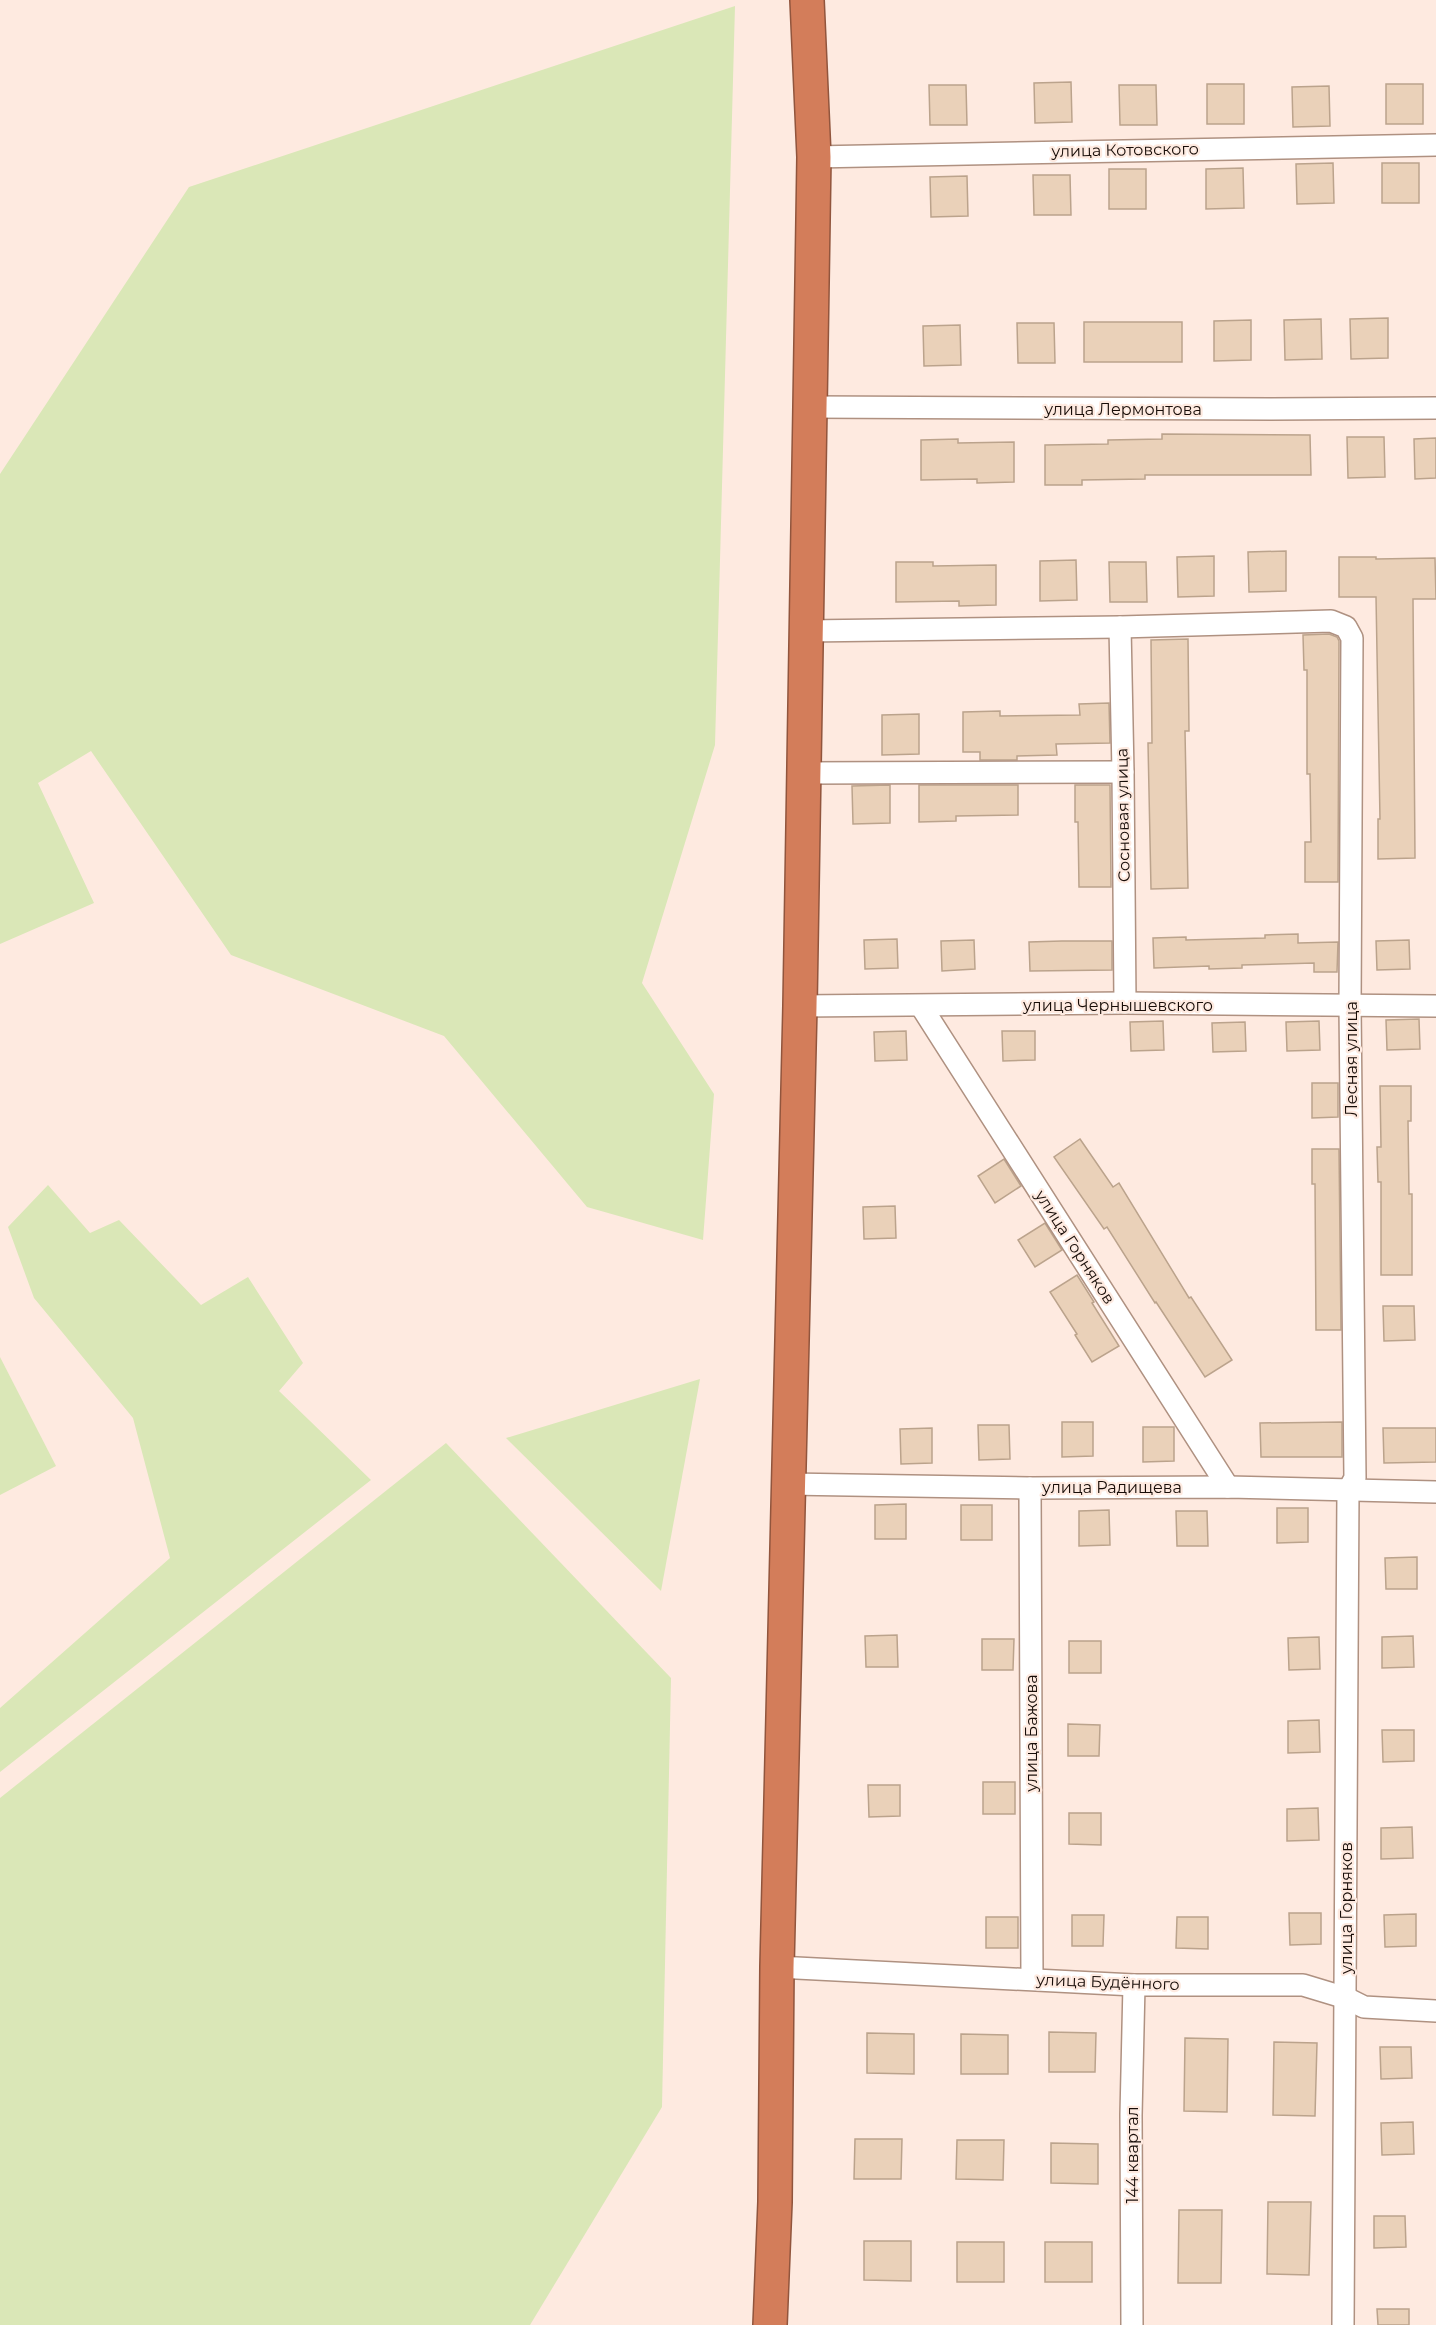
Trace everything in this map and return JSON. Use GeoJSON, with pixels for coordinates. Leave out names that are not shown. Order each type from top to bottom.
{"type":"FeatureCollection","features":[{"type":"Feature","properties":{"kind":"highway"},"geometry":{"type":"LineString","coordinates":[[770,2325],[775,2202],[777,1967],[800,1006],[814,158],[807,0]]}},
{"type":"Feature","properties":{"kind":"street","name":"улица Котовского"},"geometry":{"type":"LineString","coordinates":[[814,158],[1436,145]]}},
{"type":"Feature","properties":{"kind":"street","name":"улица Лермонтова"},"geometry":{"type":"LineString","coordinates":[[810,407],[1271,410],[1436,408]]}},
{"type":"Feature","properties":{"kind":"street","name":"Лесная улица"},"geometry":{"type":"LineString","coordinates":[[1120,627],[1332,621],[1346,627],[1352,638],[1350,1006],[1355,1478],[1348,1491]]}},
{"type":"Feature","properties":{"kind":"street"},"geometry":{"type":"LineString","coordinates":[[806,631],[1120,627]]}},
{"type":"Feature","properties":{"kind":"street","name":"Сосновая улица"},"geometry":{"type":"LineString","coordinates":[[1120,627],[1124,772],[1125,1003]]}},
{"type":"Feature","properties":{"kind":"street"},"geometry":{"type":"LineString","coordinates":[[804,773],[1124,772]]}},
{"type":"Feature","properties":{"kind":"street","name":"улица Чернышевского"},"geometry":{"type":"LineString","coordinates":[[800,1006],[1125,1003],[1436,1006]]}},
{"type":"Feature","properties":{"kind":"street","name":"улица Горняков"},"geometry":{"type":"LineString","coordinates":[[921,1006],[1228,1487]]}},
{"type":"Feature","properties":{"kind":"street","name":"улица Радищева"},"geometry":{"type":"LineString","coordinates":[[788,1484],[1030,1488],[1228,1487],[1436,1492]]}},
{"type":"Feature","properties":{"kind":"street","name":"улица Бажова"},"geometry":{"type":"LineString","coordinates":[[1030,1488],[1032,1979]]}},
{"type":"Feature","properties":{"kind":"street","name":"улица Горняков"},"geometry":{"type":"LineString","coordinates":[[1344,2325],[1348,1491]]}},
{"type":"Feature","properties":{"kind":"street","name":"улица Будённого"},"geometry":{"type":"LineString","coordinates":[[777,1967],[1134,1985],[1303,1986],[1346,1998],[1364,2007],[1436,2011]]}},
{"type":"Feature","properties":{"kind":"street","name":"144 квартал"},"geometry":{"type":"LineString","coordinates":[[1132,2325],[1131,2115],[1134,1985]]}},
{"type":"Feature","properties":{"kind":"green space"},"geometry":{"type":"Polygon","coordinates":[[[735,6],[715,745],[642,983],[714,1094],[703,1240],[587,1207],[444,1036],[231,955],[91,751],[38,783],[94,903],[0,944],[0,474],[189,187],[735,6]]]}},
{"type":"Feature","properties":{"kind":"green space"},"geometry":{"type":"Polygon","coordinates":[[[48,1185],[90,1233],[119,1220],[201,1305],[248,1277],[303,1363],[279,1391],[371,1480],[0,1772],[0,1708],[170,1558],[133,1418],[34,1298],[8,1227],[48,1185]]]}},
{"type":"Feature","properties":{"kind":"green space"},"geometry":{"type":"Polygon","coordinates":[[[0,1357],[56,1466],[0,1495],[0,1357]]]}},
{"type":"Feature","properties":{"kind":"green space"},"geometry":{"type":"Polygon","coordinates":[[[700,1379],[661,1591],[506,1438],[700,1379]]]}},
{"type":"Feature","properties":{"kind":"green space"},"geometry":{"type":"Polygon","coordinates":[[[446,1443],[671,1678],[662,2107],[530,2325],[0,2325],[0,1798],[446,1443]]]}},
{"type":"Feature","properties":{"kind":"building"},"geometry":{"type":"Polygon","coordinates":[[[1071,82],[1072,122],[1035,123],[1034,83],[1071,82]]]}},
{"type":"Feature","properties":{"kind":"building"},"geometry":{"type":"Polygon","coordinates":[[[1207,84],[1244,84],[1244,124],[1207,124],[1207,84]]]}},
{"type":"Feature","properties":{"kind":"building"},"geometry":{"type":"Polygon","coordinates":[[[1386,84],[1423,84],[1423,124],[1386,124],[1386,84]]]}},
{"type":"Feature","properties":{"kind":"building"},"geometry":{"type":"Polygon","coordinates":[[[929,85],[966,85],[967,125],[930,125],[929,85]]]}},
{"type":"Feature","properties":{"kind":"building"},"geometry":{"type":"Polygon","coordinates":[[[1119,85],[1156,85],[1157,125],[1120,125],[1119,85]]]}},
{"type":"Feature","properties":{"kind":"building"},"geometry":{"type":"Polygon","coordinates":[[[1329,86],[1330,126],[1293,127],[1292,87],[1329,86]]]}},
{"type":"Feature","properties":{"kind":"building"},"geometry":{"type":"Polygon","coordinates":[[[1333,163],[1334,203],[1297,204],[1296,164],[1333,163]]]}},
{"type":"Feature","properties":{"kind":"building"},"geometry":{"type":"Polygon","coordinates":[[[1382,163],[1419,163],[1419,203],[1382,203],[1382,163]]]}},
{"type":"Feature","properties":{"kind":"building"},"geometry":{"type":"Polygon","coordinates":[[[1243,168],[1244,208],[1206,209],[1206,169],[1243,168]]]}},
{"type":"Feature","properties":{"kind":"building"},"geometry":{"type":"Polygon","coordinates":[[[1109,169],[1146,169],[1146,209],[1109,209],[1109,169]]]}},
{"type":"Feature","properties":{"kind":"building"},"geometry":{"type":"Polygon","coordinates":[[[1033,175],[1070,175],[1071,215],[1034,215],[1033,175]]]}},
{"type":"Feature","properties":{"kind":"building"},"geometry":{"type":"Polygon","coordinates":[[[967,176],[968,216],[931,217],[930,177],[967,176]]]}},
{"type":"Feature","properties":{"kind":"building"},"geometry":{"type":"Polygon","coordinates":[[[1388,318],[1388,358],[1351,359],[1350,319],[1388,318]]]}},
{"type":"Feature","properties":{"kind":"building"},"geometry":{"type":"Polygon","coordinates":[[[1321,319],[1322,359],[1285,360],[1284,320],[1321,319]]]}},
{"type":"Feature","properties":{"kind":"building"},"geometry":{"type":"Polygon","coordinates":[[[1251,320],[1251,360],[1214,361],[1214,321],[1251,320]]]}},
{"type":"Feature","properties":{"kind":"building"},"geometry":{"type":"Polygon","coordinates":[[[1084,322],[1182,322],[1182,362],[1084,362],[1084,322]]]}},
{"type":"Feature","properties":{"kind":"building"},"geometry":{"type":"Polygon","coordinates":[[[1017,323],[1054,323],[1055,363],[1018,363],[1017,323]]]}},
{"type":"Feature","properties":{"kind":"building"},"geometry":{"type":"Polygon","coordinates":[[[960,325],[961,365],[924,366],[923,326],[960,325]]]}},
{"type":"Feature","properties":{"kind":"building"},"geometry":{"type":"Polygon","coordinates":[[[1162,434],[1310,435],[1311,475],[1145,475],[1145,479],[1082,480],[1082,485],[1045,485],[1045,445],[1108,444],[1108,440],[1162,439],[1162,434]]]}},
{"type":"Feature","properties":{"kind":"building"},"geometry":{"type":"Polygon","coordinates":[[[1347,437],[1384,437],[1385,477],[1348,478],[1347,437]]]}},
{"type":"Feature","properties":{"kind":"building"},"geometry":{"type":"Polygon","coordinates":[[[1436,438],[1436,478],[1415,479],[1414,439],[1436,438]]]}},
{"type":"Feature","properties":{"kind":"building"},"geometry":{"type":"Polygon","coordinates":[[[958,439],[958,443],[1014,442],[1014,482],[977,483],[977,479],[921,480],[921,440],[958,439]]]}},
{"type":"Feature","properties":{"kind":"building"},"geometry":{"type":"Polygon","coordinates":[[[1286,551],[1286,591],[1249,592],[1248,552],[1286,551]]]}},
{"type":"Feature","properties":{"kind":"building"},"geometry":{"type":"Polygon","coordinates":[[[1214,556],[1214,596],[1178,597],[1177,557],[1214,556]]]}},
{"type":"Feature","properties":{"kind":"building"},"geometry":{"type":"Polygon","coordinates":[[[1339,557],[1435,558],[1436,599],[1413,599],[1415,858],[1378,859],[1378,819],[1380,819],[1376,597],[1339,597],[1339,557]]]}},
{"type":"Feature","properties":{"kind":"building"},"geometry":{"type":"Polygon","coordinates":[[[1076,560],[1077,600],[1040,601],[1040,561],[1076,560]]]}},
{"type":"Feature","properties":{"kind":"building"},"geometry":{"type":"Polygon","coordinates":[[[896,562],[933,562],[933,566],[996,565],[996,605],[959,606],[959,601],[896,602],[896,562]]]}},
{"type":"Feature","properties":{"kind":"building"},"geometry":{"type":"Polygon","coordinates":[[[1109,562],[1146,562],[1147,602],[1110,602],[1109,562]]]}},
{"type":"Feature","properties":{"kind":"building"},"geometry":{"type":"Polygon","coordinates":[[[1329,634],[1337,637],[1339,641],[1338,882],[1305,882],[1305,842],[1311,842],[1310,774],[1307,774],[1307,670],[1304,670],[1303,635],[1329,634]]]}},
{"type":"Feature","properties":{"kind":"building"},"geometry":{"type":"Polygon","coordinates":[[[1188,639],[1189,731],[1185,731],[1188,888],[1151,889],[1148,743],[1152,743],[1151,640],[1188,639]]]}},
{"type":"Feature","properties":{"kind":"building"},"geometry":{"type":"Polygon","coordinates":[[[1109,703],[1110,743],[1056,744],[1057,755],[1017,756],[1017,760],[980,760],[980,752],[963,752],[963,712],[1000,711],[1000,716],[1080,715],[1079,704],[1109,703]]]}},
{"type":"Feature","properties":{"kind":"building"},"geometry":{"type":"Polygon","coordinates":[[[919,714],[919,754],[882,755],[882,715],[919,714]]]}},
{"type":"Feature","properties":{"kind":"building"},"geometry":{"type":"Polygon","coordinates":[[[890,785],[890,823],[853,824],[852,786],[890,785]]]}},
{"type":"Feature","properties":{"kind":"building"},"geometry":{"type":"Polygon","coordinates":[[[919,785],[1018,785],[1018,815],[956,816],[956,821],[919,822],[919,785]]]}},
{"type":"Feature","properties":{"kind":"building"},"geometry":{"type":"Polygon","coordinates":[[[1075,785],[1110,785],[1111,887],[1079,887],[1075,785]]]}},
{"type":"Feature","properties":{"kind":"building"},"geometry":{"type":"Polygon","coordinates":[[[1298,934],[1298,943],[1338,942],[1337,972],[1314,972],[1314,963],[1242,965],[1242,968],[1209,969],[1209,966],[1154,968],[1153,938],[1186,937],[1186,940],[1265,938],[1265,935],[1298,934]]]}},
{"type":"Feature","properties":{"kind":"building"},"geometry":{"type":"Polygon","coordinates":[[[897,939],[898,968],[865,969],[864,940],[897,939]]]}},
{"type":"Feature","properties":{"kind":"building"},"geometry":{"type":"Polygon","coordinates":[[[974,940],[975,969],[942,971],[941,941],[974,940]]]}},
{"type":"Feature","properties":{"kind":"building"},"geometry":{"type":"Polygon","coordinates":[[[1409,940],[1410,969],[1377,970],[1376,941],[1409,940]]]}},
{"type":"Feature","properties":{"kind":"building"},"geometry":{"type":"Polygon","coordinates":[[[1112,941],[1112,970],[1030,971],[1029,942],[1112,941]]]}},
{"type":"Feature","properties":{"kind":"building"},"geometry":{"type":"Polygon","coordinates":[[[1419,1019],[1420,1049],[1387,1050],[1386,1020],[1419,1019]]]}},
{"type":"Feature","properties":{"kind":"building"},"geometry":{"type":"Polygon","coordinates":[[[1163,1021],[1164,1050],[1131,1051],[1130,1022],[1163,1021]]]}},
{"type":"Feature","properties":{"kind":"building"},"geometry":{"type":"Polygon","coordinates":[[[1319,1021],[1320,1050],[1287,1051],[1286,1022],[1319,1021]]]}},
{"type":"Feature","properties":{"kind":"building"},"geometry":{"type":"Polygon","coordinates":[[[1245,1022],[1246,1051],[1213,1052],[1212,1023],[1245,1022]]]}},
{"type":"Feature","properties":{"kind":"building"},"geometry":{"type":"Polygon","coordinates":[[[906,1031],[907,1060],[875,1061],[874,1032],[906,1031]]]}},
{"type":"Feature","properties":{"kind":"building"},"geometry":{"type":"Polygon","coordinates":[[[1002,1031],[1035,1031],[1035,1060],[1003,1061],[1002,1031]]]}},
{"type":"Feature","properties":{"kind":"building"},"geometry":{"type":"Polygon","coordinates":[[[1312,1083],[1338,1083],[1338,1117],[1312,1118],[1312,1083]]]}},
{"type":"Feature","properties":{"kind":"building"},"geometry":{"type":"Polygon","coordinates":[[[1380,1086],[1411,1086],[1411,1121],[1408,1121],[1409,1194],[1412,1194],[1412,1275],[1381,1275],[1381,1182],[1378,1182],[1377,1147],[1381,1147],[1380,1086]]]}},
{"type":"Feature","properties":{"kind":"building"},"geometry":{"type":"Polygon","coordinates":[[[1080,1139],[1113,1187],[1119,1183],[1189,1298],[1191,1297],[1232,1360],[1205,1377],[1107,1227],[1104,1229],[1054,1157],[1080,1139]]]}},
{"type":"Feature","properties":{"kind":"building"},"geometry":{"type":"Polygon","coordinates":[[[1312,1149],[1339,1149],[1341,1330],[1316,1330],[1315,1184],[1312,1184],[1312,1149]]]}},
{"type":"Feature","properties":{"kind":"building"},"geometry":{"type":"Polygon","coordinates":[[[1004,1159],[1021,1186],[995,1203],[978,1176],[1004,1159]]]}},
{"type":"Feature","properties":{"kind":"building"},"geometry":{"type":"Polygon","coordinates":[[[895,1206],[896,1238],[864,1239],[863,1207],[895,1206]]]}},
{"type":"Feature","properties":{"kind":"building"},"geometry":{"type":"Polygon","coordinates":[[[1045,1223],[1062,1250],[1035,1267],[1018,1240],[1045,1223]]]}},
{"type":"Feature","properties":{"kind":"building"},"geometry":{"type":"Polygon","coordinates":[[[1077,1275],[1119,1346],[1092,1362],[1050,1292],[1077,1275]]]}},
{"type":"Feature","properties":{"kind":"building"},"geometry":{"type":"Polygon","coordinates":[[[1383,1306],[1414,1306],[1415,1340],[1384,1341],[1383,1306]]]}},
{"type":"Feature","properties":{"kind":"building"},"geometry":{"type":"Polygon","coordinates":[[[1062,1422],[1093,1422],[1093,1456],[1062,1457],[1062,1422]]]}},
{"type":"Feature","properties":{"kind":"building"},"geometry":{"type":"Polygon","coordinates":[[[1342,1422],[1342,1457],[1261,1457],[1260,1423],[1342,1422]]]}},
{"type":"Feature","properties":{"kind":"building"},"geometry":{"type":"Polygon","coordinates":[[[978,1425],[1009,1425],[1010,1459],[979,1460],[978,1425]]]}},
{"type":"Feature","properties":{"kind":"building"},"geometry":{"type":"Polygon","coordinates":[[[1143,1427],[1174,1427],[1174,1461],[1143,1462],[1143,1427]]]}},
{"type":"Feature","properties":{"kind":"building"},"geometry":{"type":"Polygon","coordinates":[[[932,1428],[932,1463],[901,1464],[900,1429],[932,1428]]]}},
{"type":"Feature","properties":{"kind":"building"},"geometry":{"type":"Polygon","coordinates":[[[1383,1428],[1436,1428],[1436,1462],[1384,1463],[1383,1428]]]}},
{"type":"Feature","properties":{"kind":"building"},"geometry":{"type":"Polygon","coordinates":[[[906,1504],[906,1539],[875,1539],[875,1505],[906,1504]]]}},
{"type":"Feature","properties":{"kind":"building"},"geometry":{"type":"Polygon","coordinates":[[[961,1505],[992,1505],[992,1540],[961,1540],[961,1505]]]}},
{"type":"Feature","properties":{"kind":"building"},"geometry":{"type":"Polygon","coordinates":[[[1277,1508],[1308,1508],[1308,1542],[1277,1543],[1277,1508]]]}},
{"type":"Feature","properties":{"kind":"building"},"geometry":{"type":"Polygon","coordinates":[[[1109,1510],[1110,1545],[1079,1546],[1079,1511],[1109,1510]]]}},
{"type":"Feature","properties":{"kind":"building"},"geometry":{"type":"Polygon","coordinates":[[[1176,1511],[1207,1511],[1208,1546],[1177,1546],[1176,1511]]]}},
{"type":"Feature","properties":{"kind":"building"},"geometry":{"type":"Polygon","coordinates":[[[1417,1557],[1417,1589],[1386,1589],[1385,1558],[1417,1557]]]}},
{"type":"Feature","properties":{"kind":"building"},"geometry":{"type":"Polygon","coordinates":[[[897,1635],[898,1667],[866,1667],[865,1636],[897,1635]]]}},
{"type":"Feature","properties":{"kind":"building"},"geometry":{"type":"Polygon","coordinates":[[[1413,1636],[1414,1667],[1382,1668],[1382,1637],[1413,1636]]]}},
{"type":"Feature","properties":{"kind":"building"},"geometry":{"type":"Polygon","coordinates":[[[1319,1637],[1320,1669],[1289,1670],[1288,1638],[1319,1637]]]}},
{"type":"Feature","properties":{"kind":"building"},"geometry":{"type":"Polygon","coordinates":[[[982,1639],[1014,1639],[1013,1670],[982,1670],[982,1639]]]}},
{"type":"Feature","properties":{"kind":"building"},"geometry":{"type":"Polygon","coordinates":[[[1069,1641],[1101,1641],[1101,1673],[1069,1673],[1069,1641]]]}},
{"type":"Feature","properties":{"kind":"building"},"geometry":{"type":"Polygon","coordinates":[[[1319,1720],[1320,1752],[1288,1753],[1288,1721],[1319,1720]]]}},
{"type":"Feature","properties":{"kind":"building"},"geometry":{"type":"Polygon","coordinates":[[[1068,1724],[1100,1725],[1099,1756],[1068,1756],[1068,1724]]]}},
{"type":"Feature","properties":{"kind":"building"},"geometry":{"type":"Polygon","coordinates":[[[1382,1730],[1414,1730],[1414,1761],[1383,1762],[1382,1730]]]}},
{"type":"Feature","properties":{"kind":"building"},"geometry":{"type":"Polygon","coordinates":[[[983,1782],[1015,1782],[1015,1814],[983,1814],[983,1782]]]}},
{"type":"Feature","properties":{"kind":"building"},"geometry":{"type":"Polygon","coordinates":[[[868,1785],[900,1785],[900,1816],[869,1817],[868,1785]]]}},
{"type":"Feature","properties":{"kind":"building"},"geometry":{"type":"Polygon","coordinates":[[[1318,1808],[1319,1840],[1287,1841],[1287,1809],[1318,1808]]]}},
{"type":"Feature","properties":{"kind":"building"},"geometry":{"type":"Polygon","coordinates":[[[1069,1813],[1101,1813],[1101,1845],[1069,1844],[1069,1813]]]}},
{"type":"Feature","properties":{"kind":"building"},"geometry":{"type":"Polygon","coordinates":[[[1412,1827],[1413,1858],[1381,1859],[1381,1828],[1412,1827]]]}},
{"type":"Feature","properties":{"kind":"building"},"geometry":{"type":"Polygon","coordinates":[[[1289,1913],[1321,1913],[1321,1944],[1290,1945],[1289,1913]]]}},
{"type":"Feature","properties":{"kind":"building"},"geometry":{"type":"Polygon","coordinates":[[[1416,1914],[1416,1946],[1385,1947],[1384,1915],[1416,1914]]]}},
{"type":"Feature","properties":{"kind":"building"},"geometry":{"type":"Polygon","coordinates":[[[1072,1915],[1104,1915],[1103,1946],[1072,1946],[1072,1915]]]}},
{"type":"Feature","properties":{"kind":"building"},"geometry":{"type":"Polygon","coordinates":[[[986,1917],[1018,1917],[1018,1948],[986,1948],[986,1917]]]}},
{"type":"Feature","properties":{"kind":"building"},"geometry":{"type":"Polygon","coordinates":[[[1177,1917],[1208,1917],[1208,1949],[1176,1948],[1177,1917]]]}},
{"type":"Feature","properties":{"kind":"building"},"geometry":{"type":"Polygon","coordinates":[[[1049,2032],[1096,2033],[1095,2072],[1049,2072],[1049,2032]]]}},
{"type":"Feature","properties":{"kind":"building"},"geometry":{"type":"Polygon","coordinates":[[[867,2033],[914,2034],[914,2074],[867,2073],[867,2033]]]}},
{"type":"Feature","properties":{"kind":"building"},"geometry":{"type":"Polygon","coordinates":[[[961,2034],[1008,2035],[1008,2074],[961,2074],[961,2034]]]}},
{"type":"Feature","properties":{"kind":"building"},"geometry":{"type":"Polygon","coordinates":[[[1185,2038],[1228,2039],[1227,2112],[1184,2111],[1185,2038]]]}},
{"type":"Feature","properties":{"kind":"building"},"geometry":{"type":"Polygon","coordinates":[[[1274,2042],[1317,2043],[1315,2116],[1273,2115],[1274,2042]]]}},
{"type":"Feature","properties":{"kind":"building"},"geometry":{"type":"Polygon","coordinates":[[[1380,2047],[1411,2047],[1412,2078],[1381,2079],[1380,2047]]]}},
{"type":"Feature","properties":{"kind":"building"},"geometry":{"type":"Polygon","coordinates":[[[1413,2122],[1414,2154],[1382,2155],[1381,2123],[1413,2122]]]}},
{"type":"Feature","properties":{"kind":"building"},"geometry":{"type":"Polygon","coordinates":[[[855,2139],[902,2139],[901,2179],[854,2179],[855,2139]]]}},
{"type":"Feature","properties":{"kind":"building"},"geometry":{"type":"Polygon","coordinates":[[[957,2140],[1004,2140],[1003,2180],[956,2179],[957,2140]]]}},
{"type":"Feature","properties":{"kind":"building"},"geometry":{"type":"Polygon","coordinates":[[[1051,2143],[1098,2144],[1098,2184],[1051,2183],[1051,2143]]]}},
{"type":"Feature","properties":{"kind":"building"},"geometry":{"type":"Polygon","coordinates":[[[1268,2202],[1311,2202],[1309,2275],[1267,2274],[1268,2202]]]}},
{"type":"Feature","properties":{"kind":"building"},"geometry":{"type":"Polygon","coordinates":[[[1179,2210],[1222,2210],[1221,2283],[1178,2283],[1179,2210]]]}},
{"type":"Feature","properties":{"kind":"building"},"geometry":{"type":"Polygon","coordinates":[[[1374,2216],[1405,2216],[1406,2247],[1374,2248],[1374,2216]]]}},
{"type":"Feature","properties":{"kind":"building"},"geometry":{"type":"Polygon","coordinates":[[[864,2241],[911,2241],[911,2281],[864,2280],[864,2241]]]}},
{"type":"Feature","properties":{"kind":"building"},"geometry":{"type":"Polygon","coordinates":[[[957,2242],[1004,2242],[1004,2282],[957,2282],[957,2242]]]}},
{"type":"Feature","properties":{"kind":"building"},"geometry":{"type":"Polygon","coordinates":[[[1045,2242],[1092,2242],[1092,2282],[1045,2282],[1045,2242]]]}},
{"type":"Feature","properties":{"kind":"building"},"geometry":{"type":"Polygon","coordinates":[[[1377,2309],[1409,2309],[1409,2325],[1378,2325],[1377,2309]]]}}]}
